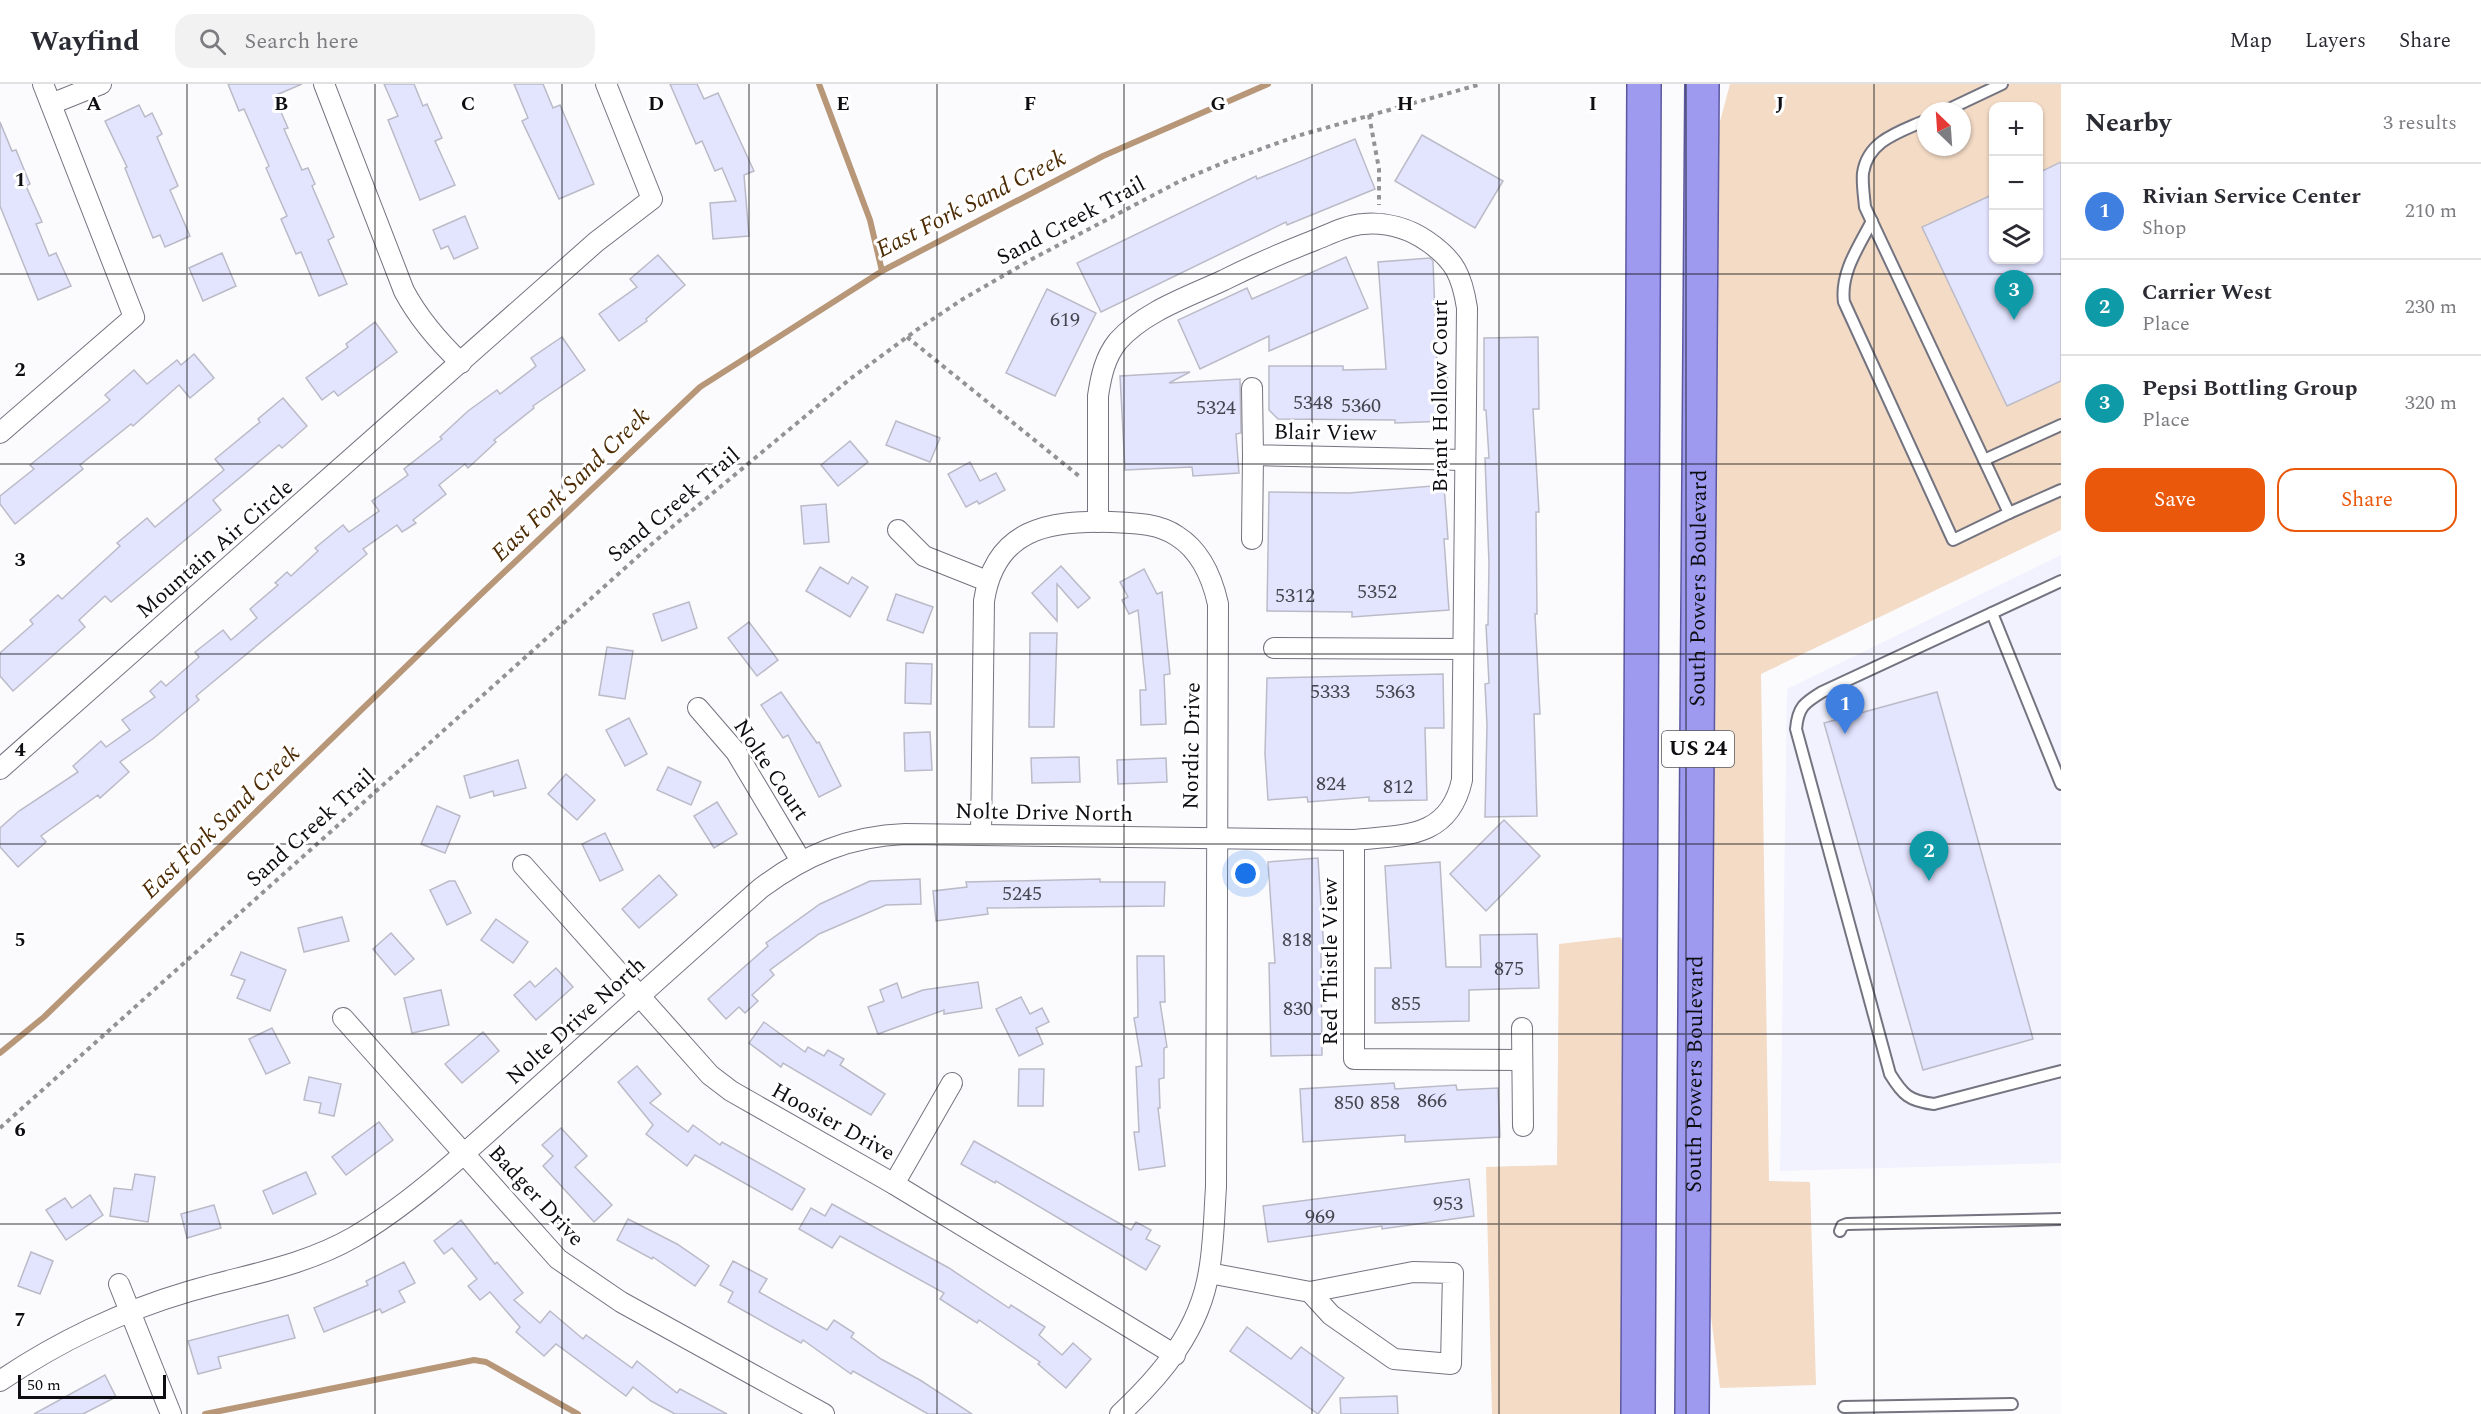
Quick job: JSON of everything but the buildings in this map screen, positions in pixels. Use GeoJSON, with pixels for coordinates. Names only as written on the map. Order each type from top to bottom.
{"type":"FeatureCollection","features":[{"type":"Feature","properties":{"kind":"highway","name":"US 24"},"geometry":{"type":"LineString","coordinates":[[1638,1414],[1644,84]]}},
{"type":"Feature","properties":{"kind":"highway","name":"South Powers Boulevard"},"geometry":{"type":"LineString","coordinates":[[1692,1414],[1702,84]]}},
{"type":"Feature","properties":{"kind":"street"},"geometry":{"type":"LineString","coordinates":[[0,433],[134,317],[43,84]]}},
{"type":"Feature","properties":{"kind":"street"},"geometry":{"type":"LineString","coordinates":[[51,104],[100,84]]}},
{"type":"Feature","properties":{"kind":"street"},"geometry":{"type":"LineString","coordinates":[[324,84],[404,291],[427,327],[460,363]]}},
{"type":"Feature","properties":{"kind":"street","name":"Mountain Air Circle"},"geometry":{"type":"LineString","coordinates":[[0,769],[597,242],[652,199],[606,84]]}},
{"type":"Feature","properties":{"kind":"street","name":"Brant Hollow Court"},"geometry":{"type":"LineString","coordinates":[[1098,522],[1098,396],[1101,377],[1106,359],[1117,342],[1131,328],[1153,314],[1265,259],[1360,224],[1399,227],[1422,237],[1440,250],[1454,266],[1463,283],[1467,308],[1462,780],[1458,798],[1446,814],[1432,826],[1415,834],[1354,840],[1215,839]]}},
{"type":"Feature","properties":{"kind":"street","name":"Blair View"},"geometry":{"type":"LineString","coordinates":[[1252,388],[1253,455],[1464,460]]}},
{"type":"Feature","properties":{"kind":"street"},"geometry":{"type":"LineString","coordinates":[[1252,539],[1253,455]]}},
{"type":"Feature","properties":{"kind":"street","name":"Nordic Drive"},"geometry":{"type":"LineString","coordinates":[[981,836],[984,601],[987,581],[996,563],[1008,548],[1022,537],[1056,523],[1136,523],[1157,527],[1177,535],[1193,549],[1213,581],[1218,604],[1215,839],[1216,1187],[1209,1273],[1197,1312],[1175,1355],[1154,1382],[1120,1414]]}},
{"type":"Feature","properties":{"kind":"street"},"geometry":{"type":"LineString","coordinates":[[898,531],[924,556],[987,581]]}},
{"type":"Feature","properties":{"kind":"street"},"geometry":{"type":"LineString","coordinates":[[1274,648],[1463,649]]}},
{"type":"Feature","properties":{"kind":"street","name":"Nolte Court"},"geometry":{"type":"LineString","coordinates":[[698,708],[736,752],[801,861]]}},
{"type":"Feature","properties":{"kind":"street","name":"Nolte Drive North"},"geometry":{"type":"LineString","coordinates":[[0,1381],[48,1352],[130,1313],[185,1292],[280,1268],[329,1249],[380,1220],[464,1154],[761,888],[801,861],[829,848],[880,835],[1215,839]]}},
{"type":"Feature","properties":{"kind":"street","name":"Red Thistle View"},"geometry":{"type":"LineString","coordinates":[[1354,840],[1354,1059],[1522,1060]]}},
{"type":"Feature","properties":{"kind":"street","name":"Hoosier Drive"},"geometry":{"type":"LineString","coordinates":[[523,865],[710,1075],[730,1091],[894,1184],[1175,1355]]}},
{"type":"Feature","properties":{"kind":"street","name":"Badger Drive"},"geometry":{"type":"LineString","coordinates":[[343,1018],[542,1243],[574,1272],[621,1302],[824,1414]]}},
{"type":"Feature","properties":{"kind":"street"},"geometry":{"type":"LineString","coordinates":[[1522,1028],[1523,1126]]}},
{"type":"Feature","properties":{"kind":"street"},"geometry":{"type":"LineString","coordinates":[[894,1184],[952,1083]]}},
{"type":"Feature","properties":{"kind":"street"},"geometry":{"type":"LineString","coordinates":[[1209,1273],[1310,1292],[1413,1272],[1453,1273],[1451,1364],[1394,1359],[1331,1315],[1310,1292]]}},
{"type":"Feature","properties":{"kind":"street"},"geometry":{"type":"LineString","coordinates":[[119,1284],[171,1414]]}},
{"type":"Feature","properties":{"kind":"lane"},"geometry":{"type":"LineString","coordinates":[[1964,102],[2002,84]]}},
{"type":"Feature","properties":{"kind":"lane"},"geometry":{"type":"LineString","coordinates":[[1917,124],[1885,139],[1871,150],[1863,173],[1865,207],[2009,513]]}},
{"type":"Feature","properties":{"kind":"lane"},"geometry":{"type":"LineString","coordinates":[[1872,221],[1847,270],[1842,289],[1844,302],[1953,540],[2061,490]]}},
{"type":"Feature","properties":{"kind":"lane"},"geometry":{"type":"LineString","coordinates":[[1984,460],[2061,425]]}},
{"type":"Feature","properties":{"kind":"lane"},"geometry":{"type":"LineString","coordinates":[[2061,581],[1822,692],[1807,701],[1797,713],[1796,729],[1890,1074],[1900,1090],[1915,1102],[1934,1104],[2061,1071]]}},
{"type":"Feature","properties":{"kind":"lane"},"geometry":{"type":"LineString","coordinates":[[1992,613],[2061,784]]}},
{"type":"Feature","properties":{"kind":"lane"},"geometry":{"type":"LineString","coordinates":[[1840,1231],[1842,1226],[1847,1224],[2061,1219]]}},
{"type":"Feature","properties":{"kind":"lane"},"geometry":{"type":"LineString","coordinates":[[1844,1407],[2012,1404]]}},
{"type":"Feature","properties":{"kind":"path","name":"Sand Creek Trail"},"geometry":{"type":"LineString","coordinates":[[0,1128],[654,542],[850,379],[908,337],[963,299],[1034,258],[1180,181],[1297,136],[1481,84]]}},
{"type":"Feature","properties":{"kind":"path"},"geometry":{"type":"LineString","coordinates":[[1369,115],[1379,169],[1378,224]]}},
{"type":"Feature","properties":{"kind":"path"},"geometry":{"type":"LineString","coordinates":[[908,337],[1098,491]]}},
{"type":"Feature","properties":{"kind":"shaded area"},"geometry":{"type":"Polygon","coordinates":[[[1730,84],[2061,84],[2061,530],[1761,674],[1769,1181],[1810,1182],[1816,1385],[1720,1388],[1694,1181],[1703,185],[1730,84]]]}},
{"type":"Feature","properties":{"kind":"shaded area"},"geometry":{"type":"Polygon","coordinates":[[[2061,555],[2061,1163],[1780,1171],[1787,689],[2061,555]]]}},
{"type":"Feature","properties":{"kind":"shaded area"},"geometry":{"type":"Polygon","coordinates":[[[1620,937],[1640,965],[1640,1414],[1492,1414],[1486,1167],[1557,1165],[1559,944],[1620,937]]]}},
{"type":"Feature","properties":{"kind":"waterway"},"geometry":{"type":"LineString","coordinates":[[819,84],[870,220],[882,271]]}},
{"type":"Feature","properties":{"kind":"waterway","name":"East Fork Sand Creek"},"geometry":{"type":"LineString","coordinates":[[0,1053],[44,1017],[479,596],[700,387],[882,271],[1103,156],[1268,84]]}},
{"type":"Feature","properties":{"kind":"waterway"},"geometry":{"type":"LineString","coordinates":[[205,1414],[474,1360],[486,1362],[578,1414]]}},
{"type":"Feature","properties":{"kind":"place","name":"Pepsi Bottling Group"},"geometry":{"type":"Point","coordinates":[2014,320]}},
{"type":"Feature","properties":{"kind":"place","name":"Rivian Service Center"},"geometry":{"type":"Point","coordinates":[1845,734]}},
{"type":"Feature","properties":{"kind":"place","name":"Carrier West"},"geometry":{"type":"Point","coordinates":[1929,881]}}]}
